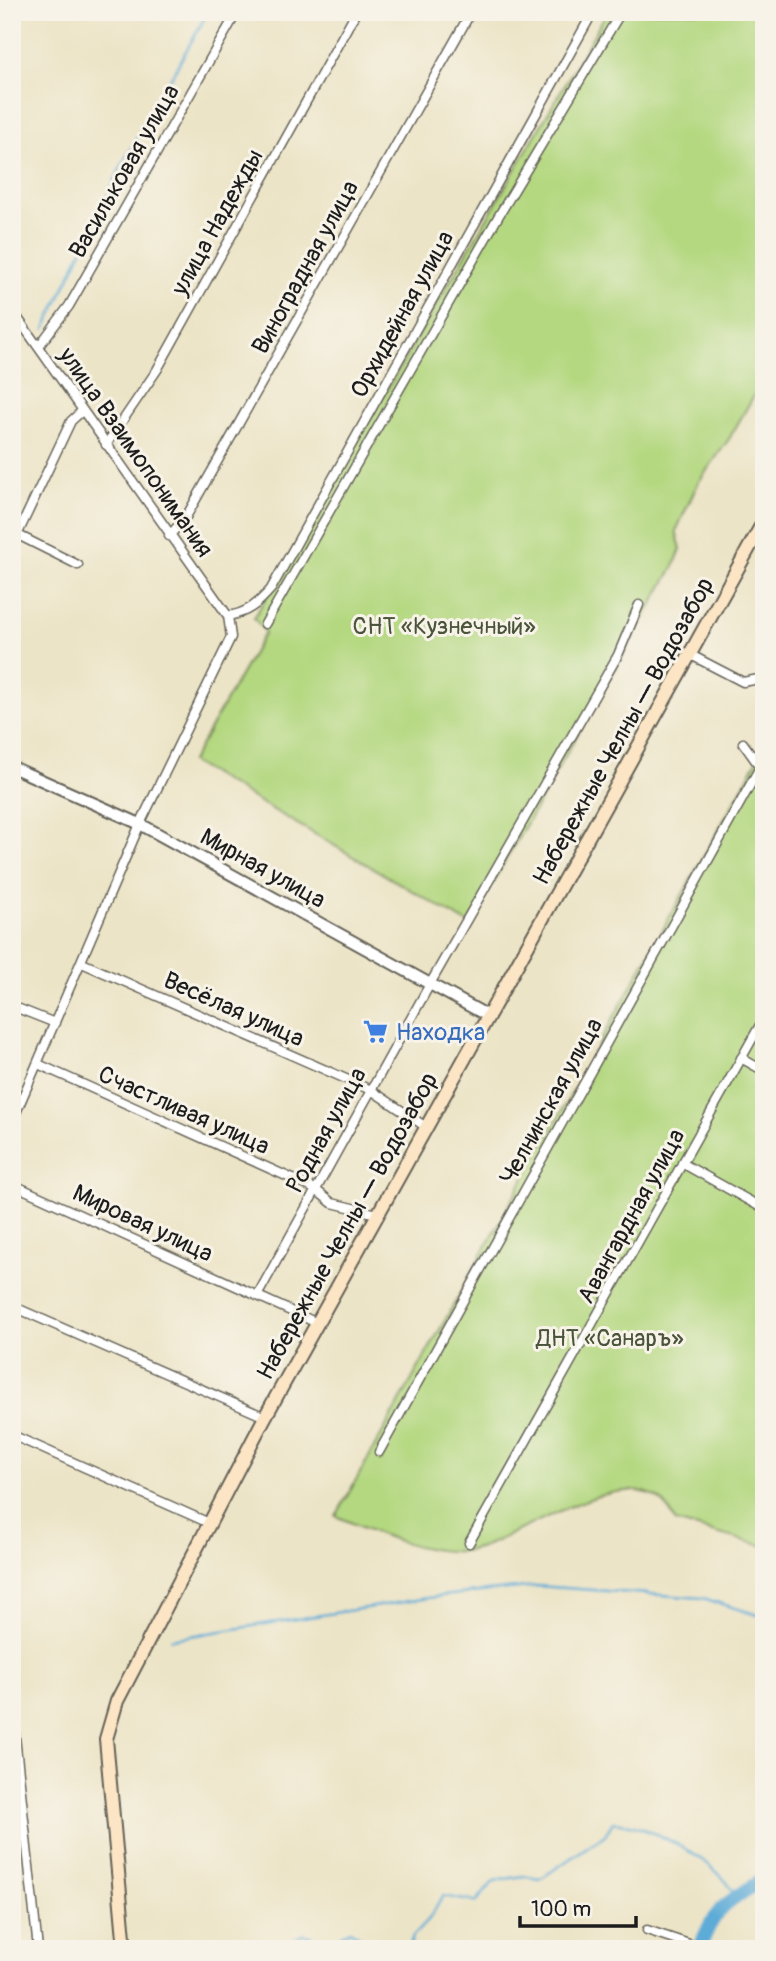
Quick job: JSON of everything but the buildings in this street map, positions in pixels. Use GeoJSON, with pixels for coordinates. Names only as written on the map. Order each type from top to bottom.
{"type":"FeatureCollection","features":[{"type":"Feature","properties":{"kind":"main road","name":"Набережные Челны — Водозабор"},"geometry":{"type":"LineString","coordinates":[[125,1949],[106,1739],[117,1701],[265,1417],[764,521]]}},
{"type":"Feature","properties":{"kind":"street","name":"Васильковая улица"},"geometry":{"type":"LineString","coordinates":[[39,346],[69,306],[237,12]]}},
{"type":"Feature","properties":{"kind":"street","name":"улица Надежды"},"geometry":{"type":"LineString","coordinates":[[106,445],[157,370],[356,12]]}},
{"type":"Feature","properties":{"kind":"street","name":"Виноградная улица"},"geometry":{"type":"LineString","coordinates":[[169,536],[186,517],[471,12]]}},
{"type":"Feature","properties":{"kind":"street","name":"Орхидейная улица"},"geometry":{"type":"LineString","coordinates":[[228,616],[243,613],[255,606],[271,589],[593,12]]}},
{"type":"Feature","properties":{"kind":"street"},"geometry":{"type":"LineString","coordinates":[[265,624],[498,217],[621,12]]}},
{"type":"Feature","properties":{"kind":"street","name":"улица Взаимопонимания"},"geometry":{"type":"LineString","coordinates":[[12,310],[228,616]]}},
{"type":"Feature","properties":{"kind":"street"},"geometry":{"type":"LineString","coordinates":[[12,545],[15,533],[71,421],[82,411]]}},
{"type":"Feature","properties":{"kind":"street"},"geometry":{"type":"LineString","coordinates":[[15,533],[78,565]]}},
{"type":"Feature","properties":{"kind":"street","name":"Родная улица"},"geometry":{"type":"LineString","coordinates":[[257,1296],[430,984],[618,655],[639,605]]}},
{"type":"Feature","properties":{"kind":"street"},"geometry":{"type":"LineString","coordinates":[[12,1122],[140,824],[231,637],[228,616]]}},
{"type":"Feature","properties":{"kind":"street"},"geometry":{"type":"LineString","coordinates":[[689,654],[743,682],[764,678]]}},
{"type":"Feature","properties":{"kind":"street"},"geometry":{"type":"LineString","coordinates":[[743,743],[762,770]]}},
{"type":"Feature","properties":{"kind":"street","name":"Мирная улица"},"geometry":{"type":"LineString","coordinates":[[12,767],[140,824],[488,1016]]}},
{"type":"Feature","properties":{"kind":"street","name":"Челнинская улица"},"geometry":{"type":"LineString","coordinates":[[379,1452],[762,770]]}},
{"type":"Feature","properties":{"kind":"street","name":"Весёлая улица"},"geometry":{"type":"LineString","coordinates":[[82,963],[371,1090],[426,1127]]}},
{"type":"Feature","properties":{"kind":"street"},"geometry":{"type":"LineString","coordinates":[[12,1006],[55,1023]]}},
{"type":"Feature","properties":{"kind":"street","name":"Авангардная улица"},"geometry":{"type":"LineString","coordinates":[[469,1543],[764,1018]]}},
{"type":"Feature","properties":{"kind":"street"},"geometry":{"type":"LineString","coordinates":[[741,1058],[764,1071]]}},
{"type":"Feature","properties":{"kind":"street","name":"Счастливая улица"},"geometry":{"type":"LineString","coordinates":[[38,1065],[315,1189],[332,1203],[377,1214]]}},
{"type":"Feature","properties":{"kind":"street"},"geometry":{"type":"LineString","coordinates":[[682,1163],[764,1209]]}},
{"type":"Feature","properties":{"kind":"street","name":"Мировая улица"},"geometry":{"type":"LineString","coordinates":[[12,1184],[317,1323]]}},
{"type":"Feature","properties":{"kind":"street"},"geometry":{"type":"LineString","coordinates":[[12,1307],[265,1417]]}},
{"type":"Feature","properties":{"kind":"street"},"geometry":{"type":"LineString","coordinates":[[12,1435],[209,1523]]}},
{"type":"Feature","properties":{"kind":"street"},"geometry":{"type":"LineString","coordinates":[[13,1718],[38,1949]]}},
{"type":"Feature","properties":{"kind":"street"},"geometry":{"type":"LineString","coordinates":[[647,1930],[704,1949]]}},
{"type":"Feature","properties":{"kind":"green space","name":"СНТ «Кузнечный»"},"geometry":{"type":"Polygon","coordinates":[[[607,12],[764,12],[764,378],[729,439],[698,483],[676,531],[681,549],[674,566],[469,924],[191,762],[265,632],[254,618],[607,12]]]}},
{"type":"Feature","properties":{"kind":"green space","name":"ДНТ «Санаръ»"},"geometry":{"type":"Polygon","coordinates":[[[764,748],[764,1546],[675,1522],[660,1500],[638,1491],[610,1493],[580,1503],[470,1550],[420,1547],[384,1536],[336,1516],[764,748]]]}},
{"type":"Feature","properties":{"kind":"waterway"},"geometry":{"type":"LineString","coordinates":[[45,329],[124,161],[208,12]]}},
{"type":"Feature","properties":{"kind":"waterway"},"geometry":{"type":"LineString","coordinates":[[171,1639],[441,1596],[537,1586],[703,1598],[764,1617]]}},
{"type":"Feature","properties":{"kind":"waterway"},"geometry":{"type":"LineString","coordinates":[[401,1949],[410,1945],[413,1936],[429,1919],[443,1896],[476,1902],[494,1881],[523,1876],[540,1879],[605,1835],[613,1822],[646,1830],[683,1848],[715,1871],[736,1897]]}},
{"type":"Feature","properties":{"kind":"waterway"},"geometry":{"type":"LineString","coordinates":[[700,1949],[709,1926],[721,1910],[757,1883],[764,1882]]}},
{"type":"Feature","properties":{"kind":"waterway"},"geometry":{"type":"LineString","coordinates":[[330,1949],[337,1938],[350,1930],[362,1938],[360,1949]]}},
{"type":"Feature","properties":{"kind":"waterway"},"geometry":{"type":"LineString","coordinates":[[281,1949],[303,1934],[314,1938],[326,1949]]}},
{"type":"Feature","properties":{"kind":"place","name":"Находка"},"geometry":{"type":"Point","coordinates":[376,1032]}}]}
